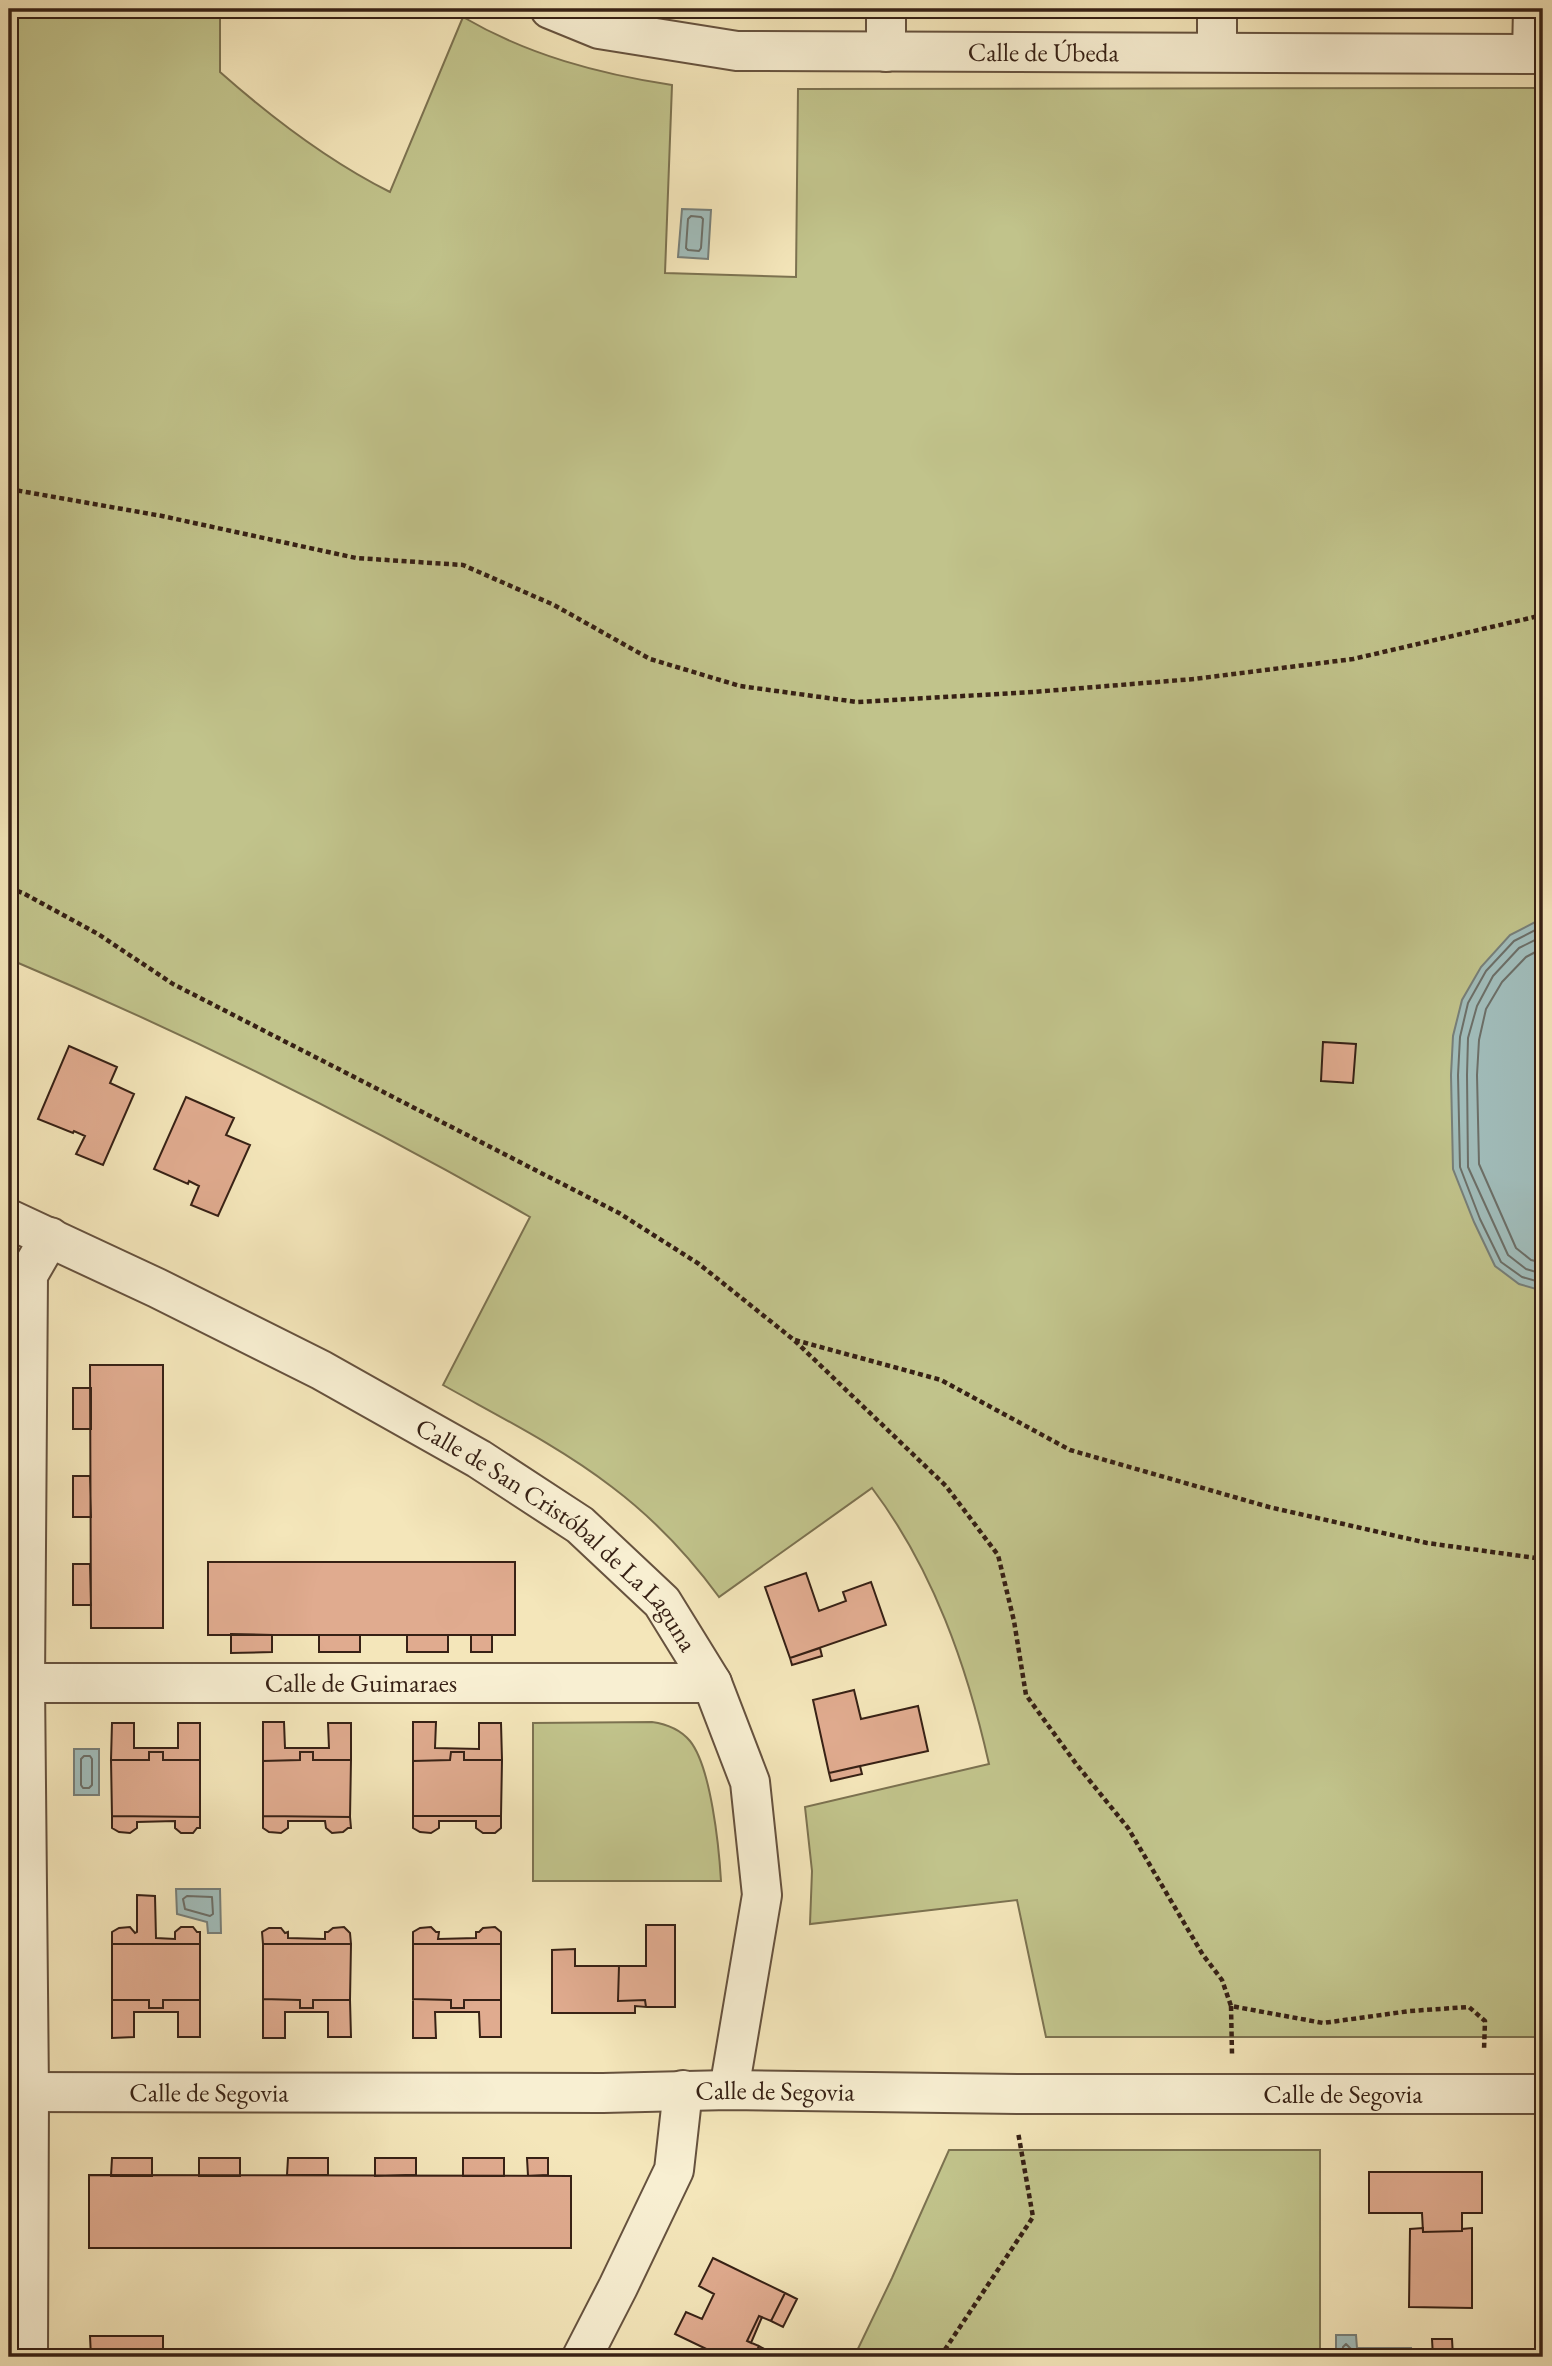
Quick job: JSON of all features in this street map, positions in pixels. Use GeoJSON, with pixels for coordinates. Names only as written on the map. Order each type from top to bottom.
{"type":"FeatureCollection","features":[{"type":"Feature","properties":{"kind":"street","name":"Calle de Úbeda"},"geometry":{"type":"LineString","coordinates":[[550,9],[598,29],[737,51],[1538,54]]}},
{"type":"Feature","properties":{"kind":"street"},"geometry":{"type":"LineString","coordinates":[[886,9],[886,52]]}},
{"type":"Feature","properties":{"kind":"street"},"geometry":{"type":"LineString","coordinates":[[1217,9],[1217,52]]}},
{"type":"Feature","properties":{"kind":"street"},"geometry":{"type":"LineString","coordinates":[[1533,9],[1538,54]]}},
{"type":"Feature","properties":{"kind":"street","name":"Calle de San Cristóbal de La Laguna"},"geometry":{"type":"LineString","coordinates":[[9,1219],[321,1370],[479,1459],[580,1525],[662,1602],[712,1683],[750,1782],[762,1895],[729,2090]]}},
{"type":"Feature","properties":{"kind":"street"},"geometry":{"type":"LineString","coordinates":[[29,2357],[19,2092],[17,1683],[28,1275],[50,1237]]}},
{"type":"Feature","properties":{"kind":"street","name":"Calle de Guimaraes"},"geometry":{"type":"LineString","coordinates":[[17,1683],[712,1683]]}},
{"type":"Feature","properties":{"kind":"street","name":"Calle de Segovia"},"geometry":{"type":"LineString","coordinates":[[19,2092],[603,2093],[729,2090],[1017,2094],[1543,2094]]}},
{"type":"Feature","properties":{"kind":"street"},"geometry":{"type":"LineString","coordinates":[[582,2357],[674,2170],[683,2091]]}},
{"type":"Feature","properties":{"kind":"path"},"geometry":{"type":"LineString","coordinates":[[9,489],[162,516],[356,558],[463,565],[554,605],[650,659],[740,686],[857,702],[1194,679],[1353,659],[1543,615]]}},
{"type":"Feature","properties":{"kind":"path"},"geometry":{"type":"LineString","coordinates":[[9,888],[98,934],[173,984],[619,1213],[699,1264],[794,1339],[946,1486],[998,1555],[1014,1620],[1026,1695],[1077,1765],[1128,1828],[1203,1955],[1222,1980],[1231,2006],[1323,2023],[1410,2011],[1469,2007],[1485,2021],[1484,2050]]}},
{"type":"Feature","properties":{"kind":"path"},"geometry":{"type":"LineString","coordinates":[[794,1339],[941,1380],[1070,1450],[1269,1507],[1427,1543],[1543,1559]]}},
{"type":"Feature","properties":{"kind":"path"},"geometry":{"type":"LineString","coordinates":[[940,2357],[1033,2217],[1018,2139],[1017,2094]]}},
{"type":"Feature","properties":{"kind":"green space"},"geometry":{"type":"Polygon","coordinates":[[[9,9],[220,9],[220,72],[301,138],[390,192],[463,17],[513,42],[564,61],[672,85],[665,273],[796,277],[798,89],[1543,88],[1543,2037],[1046,2037],[1017,1900],[810,1924],[812,1871],[805,1807],[989,1764],[970,1691],[945,1620],[913,1552],[872,1488],[719,1597],[670,1538],[612,1487],[551,1446],[443,1385],[530,1217],[467,1181],[273,1080],[142,1017],[9,959],[9,9]]]}},
{"type":"Feature","properties":{"kind":"green space"},"geometry":{"type":"Polygon","coordinates":[[[652,1722],[682,1733],[697,1753],[713,1808],[721,1881],[533,1881],[533,1723],[652,1722]]]}},
{"type":"Feature","properties":{"kind":"green space"},"geometry":{"type":"Polygon","coordinates":[[[949,2150],[1320,2150],[1320,2357],[854,2357],[949,2150]]]}},
{"type":"Feature","properties":{"kind":"water"},"geometry":{"type":"Polygon","coordinates":[[[682,209],[711,210],[708,259],[678,257],[682,209]]]}},
{"type":"Feature","properties":{"kind":"water"},"geometry":{"type":"Polygon","coordinates":[[[1543,918],[1543,1291],[1519,1284],[1495,1266],[1474,1222],[1453,1169],[1451,1075],[1453,1036],[1462,1000],[1481,967],[1510,935],[1543,918]]]}},
{"type":"Feature","properties":{"kind":"water"},"geometry":{"type":"Polygon","coordinates":[[[74,1749],[99,1749],[99,1795],[74,1795],[74,1749]]]}},
{"type":"Feature","properties":{"kind":"water"},"geometry":{"type":"Polygon","coordinates":[[[176,1889],[220,1889],[221,1933],[208,1933],[207,1922],[177,1914],[176,1889]]]}},
{"type":"Feature","properties":{"kind":"water"},"geometry":{"type":"Polygon","coordinates":[[[1336,2335],[1356,2335],[1357,2348],[1411,2348],[1411,2357],[1336,2357],[1336,2335]]]}},
{"type":"Feature","properties":{"kind":"building"},"geometry":{"type":"Polygon","coordinates":[[[1323,1042],[1356,1044],[1353,1083],[1321,1081],[1323,1042]]]}},
{"type":"Feature","properties":{"kind":"building"},"geometry":{"type":"Polygon","coordinates":[[[69,1046],[117,1067],[110,1083],[134,1094],[103,1165],[76,1154],[85,1136],[38,1119],[69,1046]]]}},
{"type":"Feature","properties":{"kind":"building"},"geometry":{"type":"Polygon","coordinates":[[[186,1097],[234,1118],[226,1135],[250,1145],[218,1216],[191,1205],[199,1186],[154,1169],[186,1097]]]}},
{"type":"Feature","properties":{"kind":"building"},"geometry":{"type":"Polygon","coordinates":[[[90,1365],[163,1365],[163,1628],[91,1628],[90,1365]]]}},
{"type":"Feature","properties":{"kind":"building"},"geometry":{"type":"Polygon","coordinates":[[[73,1388],[91,1388],[91,1429],[73,1429],[73,1388]]]}},
{"type":"Feature","properties":{"kind":"building"},"geometry":{"type":"Polygon","coordinates":[[[73,1476],[90,1476],[91,1517],[73,1517],[73,1476]]]}},
{"type":"Feature","properties":{"kind":"building"},"geometry":{"type":"Polygon","coordinates":[[[208,1562],[515,1562],[515,1635],[208,1635],[208,1562]]]}},
{"type":"Feature","properties":{"kind":"building"},"geometry":{"type":"Polygon","coordinates":[[[73,1564],[90,1564],[91,1605],[73,1605],[73,1564]]]}},
{"type":"Feature","properties":{"kind":"building"},"geometry":{"type":"Polygon","coordinates":[[[806,1573],[819,1611],[846,1601],[843,1592],[871,1582],[886,1625],[790,1658],[765,1587],[806,1573]]]}},
{"type":"Feature","properties":{"kind":"building"},"geometry":{"type":"Polygon","coordinates":[[[231,1634],[272,1635],[272,1652],[231,1653],[231,1634]]]}},
{"type":"Feature","properties":{"kind":"building"},"geometry":{"type":"Polygon","coordinates":[[[319,1635],[360,1635],[360,1652],[319,1652],[319,1635]]]}},
{"type":"Feature","properties":{"kind":"building"},"geometry":{"type":"Polygon","coordinates":[[[407,1635],[448,1635],[448,1652],[407,1652],[407,1635]]]}},
{"type":"Feature","properties":{"kind":"building"},"geometry":{"type":"Polygon","coordinates":[[[471,1635],[492,1635],[492,1652],[471,1652],[471,1635]]]}},
{"type":"Feature","properties":{"kind":"building"},"geometry":{"type":"Polygon","coordinates":[[[820,1648],[822,1656],[792,1665],[790,1658],[820,1648]]]}},
{"type":"Feature","properties":{"kind":"building"},"geometry":{"type":"Polygon","coordinates":[[[854,1690],[861,1719],[918,1706],[928,1751],[829,1773],[813,1700],[854,1690]]]}},
{"type":"Feature","properties":{"kind":"building"},"geometry":{"type":"Polygon","coordinates":[[[263,1722],[284,1722],[285,1748],[329,1748],[328,1723],[351,1723],[351,1760],[313,1760],[313,1752],[300,1752],[300,1760],[263,1761],[263,1722]]]}},
{"type":"Feature","properties":{"kind":"building"},"geometry":{"type":"Polygon","coordinates":[[[413,1722],[436,1722],[435,1748],[479,1749],[479,1723],[501,1723],[502,1760],[464,1760],[464,1752],[451,1752],[450,1760],[413,1761],[413,1722]]]}},
{"type":"Feature","properties":{"kind":"building"},"geometry":{"type":"Polygon","coordinates":[[[112,1723],[134,1723],[134,1748],[178,1748],[178,1723],[200,1723],[200,1760],[163,1760],[163,1752],[149,1752],[149,1760],[111,1760],[112,1723]]]}},
{"type":"Feature","properties":{"kind":"building"},"geometry":{"type":"Polygon","coordinates":[[[149,1752],[163,1752],[163,1760],[200,1760],[200,1817],[112,1816],[111,1760],[149,1760],[149,1752]]]}},
{"type":"Feature","properties":{"kind":"building"},"geometry":{"type":"Polygon","coordinates":[[[300,1752],[313,1752],[313,1760],[351,1760],[350,1817],[263,1816],[263,1761],[300,1760],[300,1752]]]}},
{"type":"Feature","properties":{"kind":"building"},"geometry":{"type":"Polygon","coordinates":[[[451,1752],[464,1752],[464,1760],[502,1760],[501,1816],[413,1816],[413,1761],[450,1760],[451,1752]]]}},
{"type":"Feature","properties":{"kind":"building"},"geometry":{"type":"Polygon","coordinates":[[[860,1766],[862,1774],[831,1781],[829,1773],[860,1766]]]}},
{"type":"Feature","properties":{"kind":"building"},"geometry":{"type":"Polygon","coordinates":[[[112,1816],[200,1817],[200,1828],[193,1833],[181,1833],[175,1828],[175,1821],[137,1822],[137,1828],[130,1833],[119,1832],[112,1828],[112,1816]]]}},
{"type":"Feature","properties":{"kind":"building"},"geometry":{"type":"Polygon","coordinates":[[[263,1816],[350,1817],[351,1828],[332,1833],[326,1828],[325,1821],[288,1821],[288,1828],[281,1833],[269,1832],[263,1828],[263,1816]]]}},
{"type":"Feature","properties":{"kind":"building"},"geometry":{"type":"Polygon","coordinates":[[[413,1816],[501,1816],[501,1828],[495,1833],[483,1833],[476,1828],[476,1821],[439,1821],[439,1828],[431,1833],[420,1832],[413,1828],[413,1816]]]}},
{"type":"Feature","properties":{"kind":"building"},"geometry":{"type":"Polygon","coordinates":[[[137,1895],[155,1896],[156,1938],[175,1939],[175,1932],[181,1927],[193,1927],[200,1932],[200,1944],[112,1944],[112,1932],[119,1928],[130,1927],[137,1932],[137,1895]]]}},
{"type":"Feature","properties":{"kind":"building"},"geometry":{"type":"Polygon","coordinates":[[[646,1925],[675,1925],[675,2007],[646,2007],[645,2000],[618,2001],[619,1966],[646,1966],[646,1925]]]}},
{"type":"Feature","properties":{"kind":"building"},"geometry":{"type":"Polygon","coordinates":[[[344,1927],[350,1933],[351,1944],[263,1944],[262,1932],[269,1928],[281,1928],[285,1933],[288,1932],[288,1938],[325,1939],[325,1932],[344,1927]]]}},
{"type":"Feature","properties":{"kind":"building"},"geometry":{"type":"Polygon","coordinates":[[[431,1927],[439,1932],[438,1939],[476,1938],[476,1932],[495,1927],[501,1932],[501,1944],[413,1944],[413,1932],[431,1927]]]}},
{"type":"Feature","properties":{"kind":"building"},"geometry":{"type":"Polygon","coordinates":[[[112,1944],[200,1944],[200,2000],[163,2000],[163,2008],[149,2008],[149,2000],[112,2000],[112,1944]]]}},
{"type":"Feature","properties":{"kind":"building"},"geometry":{"type":"Polygon","coordinates":[[[263,1944],[351,1944],[350,2000],[313,2000],[313,2008],[300,2008],[300,2000],[263,1999],[263,1944]]]}},
{"type":"Feature","properties":{"kind":"building"},"geometry":{"type":"Polygon","coordinates":[[[413,1944],[501,1944],[501,2000],[464,2000],[464,2008],[451,2008],[451,2000],[413,1999],[413,1944]]]}},
{"type":"Feature","properties":{"kind":"building"},"geometry":{"type":"Polygon","coordinates":[[[575,1949],[575,1966],[619,1966],[618,2001],[645,2000],[646,2007],[635,2006],[635,2013],[552,2013],[552,1950],[575,1949]]]}},
{"type":"Feature","properties":{"kind":"building"},"geometry":{"type":"Polygon","coordinates":[[[263,1999],[300,2000],[300,2008],[313,2008],[313,2000],[350,2000],[351,2037],[328,2037],[328,2012],[285,2012],[285,2038],[263,2038],[263,1999]]]}},
{"type":"Feature","properties":{"kind":"building"},"geometry":{"type":"Polygon","coordinates":[[[413,1999],[451,2000],[451,2008],[464,2008],[464,2000],[501,2000],[501,2037],[480,2037],[479,2012],[435,2012],[436,2038],[413,2038],[413,1999]]]}},
{"type":"Feature","properties":{"kind":"building"},"geometry":{"type":"Polygon","coordinates":[[[112,2000],[149,2000],[149,2008],[163,2008],[163,2000],[200,2000],[200,2037],[178,2037],[178,2012],[134,2012],[134,2037],[112,2038],[112,2000]]]}},
{"type":"Feature","properties":{"kind":"building"},"geometry":{"type":"Polygon","coordinates":[[[112,2158],[152,2158],[152,2176],[111,2176],[112,2158]]]}},
{"type":"Feature","properties":{"kind":"building"},"geometry":{"type":"Polygon","coordinates":[[[199,2158],[240,2158],[240,2176],[199,2176],[199,2158]]]}},
{"type":"Feature","properties":{"kind":"building"},"geometry":{"type":"Polygon","coordinates":[[[288,2158],[328,2158],[328,2175],[287,2175],[288,2158]]]}},
{"type":"Feature","properties":{"kind":"building"},"geometry":{"type":"Polygon","coordinates":[[[375,2158],[416,2158],[416,2175],[375,2176],[375,2158]]]}},
{"type":"Feature","properties":{"kind":"building"},"geometry":{"type":"Polygon","coordinates":[[[463,2158],[504,2158],[504,2176],[463,2176],[463,2158]]]}},
{"type":"Feature","properties":{"kind":"building"},"geometry":{"type":"Polygon","coordinates":[[[527,2158],[548,2158],[548,2175],[528,2176],[527,2158]]]}},
{"type":"Feature","properties":{"kind":"building"},"geometry":{"type":"Polygon","coordinates":[[[1369,2172],[1482,2172],[1482,2213],[1462,2213],[1462,2231],[1423,2232],[1422,2213],[1369,2213],[1369,2172]]]}},
{"type":"Feature","properties":{"kind":"building"},"geometry":{"type":"Polygon","coordinates":[[[89,2175],[571,2176],[571,2248],[89,2248],[89,2175]]]}},
{"type":"Feature","properties":{"kind":"building"},"geometry":{"type":"Polygon","coordinates":[[[1423,2228],[1423,2232],[1462,2231],[1472,2228],[1472,2308],[1409,2307],[1410,2229],[1423,2228]]]}},
{"type":"Feature","properties":{"kind":"building"},"geometry":{"type":"Polygon","coordinates":[[[713,2258],[785,2293],[771,2321],[759,2316],[747,2341],[759,2346],[754,2357],[723,2357],[675,2334],[686,2312],[702,2319],[714,2294],[699,2286],[713,2258]]]}},
{"type":"Feature","properties":{"kind":"building"},"geometry":{"type":"Polygon","coordinates":[[[785,2293],[797,2299],[783,2327],[771,2321],[785,2293]]]}},
{"type":"Feature","properties":{"kind":"building"},"geometry":{"type":"Polygon","coordinates":[[[759,2316],[762,2317],[751,2343],[747,2341],[759,2316]]]}},
{"type":"Feature","properties":{"kind":"building"},"geometry":{"type":"Polygon","coordinates":[[[90,2336],[163,2336],[163,2357],[91,2357],[90,2336]]]}},
{"type":"Feature","properties":{"kind":"building"},"geometry":{"type":"Polygon","coordinates":[[[1432,2339],[1452,2339],[1453,2357],[1433,2357],[1432,2339]]]}},
{"type":"Feature","properties":{"kind":"building"},"geometry":{"type":"Polygon","coordinates":[[[759,2346],[771,2353],[769,2357],[754,2357],[759,2346]]]}}]}
